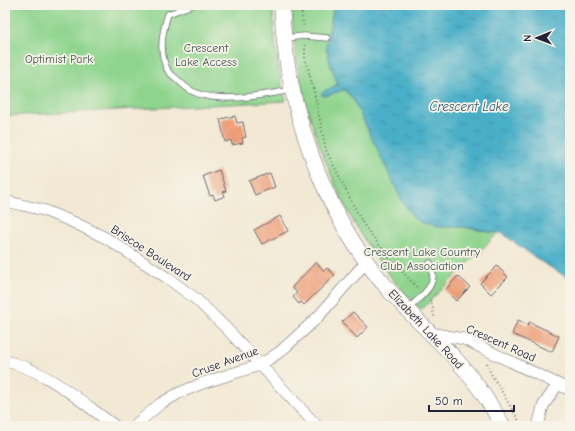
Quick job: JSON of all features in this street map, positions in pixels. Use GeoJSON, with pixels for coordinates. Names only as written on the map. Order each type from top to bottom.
{"type":"FeatureCollection","features":[{"type":"Feature","properties":{"kind":"street","name":"Elizabeth Lake Road"},"geometry":{"type":"LineString","coordinates":[[282,5],[284,38],[293,90],[306,136],[324,185],[351,238],[366,262],[388,289],[408,310],[434,327],[455,358],[477,386],[502,426]]}},
{"type":"Feature","properties":{"kind":"street","name":"Briscoe Boulevard"},"geometry":{"type":"LineString","coordinates":[[5,201],[43,210],[73,222],[106,238],[142,260],[196,299],[227,329],[317,426]]}},
{"type":"Feature","properties":{"kind":"street","name":"Cruse Avenue"},"geometry":{"type":"LineString","coordinates":[[134,426],[160,404],[179,393],[203,383],[260,365],[282,351],[317,318],[366,262]]}},
{"type":"Feature","properties":{"kind":"street","name":"Crescent Road"},"geometry":{"type":"LineString","coordinates":[[434,327],[464,339],[570,390]]}},
{"type":"Feature","properties":{"kind":"street"},"geometry":{"type":"LineString","coordinates":[[5,361],[18,364],[51,380],[115,426]]}},
{"type":"Feature","properties":{"kind":"street"},"geometry":{"type":"LineString","coordinates":[[538,426],[543,406],[558,384]]}},
{"type":"Feature","properties":{"kind":"lane"},"geometry":{"type":"LineString","coordinates":[[192,5],[168,14],[163,30],[162,52],[169,71],[187,88],[203,95],[233,98],[293,90]]}},
{"type":"Feature","properties":{"kind":"lane"},"geometry":{"type":"LineString","coordinates":[[284,38],[304,36],[327,38]]}},
{"type":"Feature","properties":{"kind":"lane"},"geometry":{"type":"LineString","coordinates":[[408,310],[432,285],[434,273],[430,263]]}},
{"type":"Feature","properties":{"kind":"path"},"geometry":{"type":"LineString","coordinates":[[300,5],[305,58],[316,97],[326,150],[363,224],[389,258],[433,304],[434,327]]}},
{"type":"Feature","properties":{"kind":"path"},"geometry":{"type":"LineString","coordinates":[[485,349],[488,368],[522,426]]}},
{"type":"Feature","properties":{"kind":"green space"},"geometry":{"type":"Polygon","coordinates":[[[5,5],[273,5],[276,54],[286,101],[5,116],[5,5]]]}},
{"type":"Feature","properties":{"kind":"green space","name":"Crescent Lake Country Club Association"},"geometry":{"type":"Polygon","coordinates":[[[292,5],[334,5],[327,38],[330,63],[337,85],[326,90],[326,96],[345,90],[353,99],[394,182],[444,227],[464,227],[498,233],[421,310],[394,281],[376,258],[353,222],[334,182],[314,131],[298,70],[292,5]]]}},
{"type":"Feature","properties":{"kind":"water","name":"Crescent Lake"},"geometry":{"type":"Polygon","coordinates":[[[334,5],[570,5],[570,279],[540,261],[502,233],[464,227],[437,227],[422,223],[414,218],[402,201],[353,99],[345,90],[326,96],[321,94],[337,85],[326,47],[334,5]]]}},
{"type":"Feature","properties":{"kind":"building"},"geometry":{"type":"Polygon","coordinates":[[[235,116],[237,123],[243,122],[246,137],[242,138],[243,143],[232,145],[231,140],[225,142],[220,119],[235,116]]]}},
{"type":"Feature","properties":{"kind":"building"},"geometry":{"type":"Polygon","coordinates":[[[219,170],[226,191],[223,192],[225,196],[215,200],[213,195],[210,196],[203,176],[219,170]]]}},
{"type":"Feature","properties":{"kind":"building"},"geometry":{"type":"Polygon","coordinates":[[[270,173],[275,187],[255,195],[249,181],[270,173]]]}},
{"type":"Feature","properties":{"kind":"building"},"geometry":{"type":"Polygon","coordinates":[[[280,216],[288,231],[262,244],[254,230],[280,216]]]}},
{"type":"Feature","properties":{"kind":"building"},"geometry":{"type":"Polygon","coordinates":[[[316,262],[324,271],[327,268],[335,275],[304,305],[301,302],[299,304],[293,297],[297,293],[292,287],[316,262]]]}},
{"type":"Feature","properties":{"kind":"building"},"geometry":{"type":"Polygon","coordinates":[[[497,266],[508,277],[491,294],[480,283],[497,266]]]}},
{"type":"Feature","properties":{"kind":"building"},"geometry":{"type":"Polygon","coordinates":[[[458,276],[470,287],[456,301],[445,290],[458,276]]]}},
{"type":"Feature","properties":{"kind":"building"},"geometry":{"type":"Polygon","coordinates":[[[353,312],[368,327],[357,338],[342,322],[353,312]]]}},
{"type":"Feature","properties":{"kind":"building"},"geometry":{"type":"Polygon","coordinates":[[[518,320],[528,325],[529,322],[559,336],[552,352],[512,334],[518,320]]]}},
{"type":"Feature","properties":{"kind":"park label","name":"Crescent Lake Access"},"geometry":{"type":"Point","coordinates":[206,55]}},
{"type":"Feature","properties":{"kind":"park label","name":"Optimist Park"},"geometry":{"type":"Point","coordinates":[59,59]}}]}
